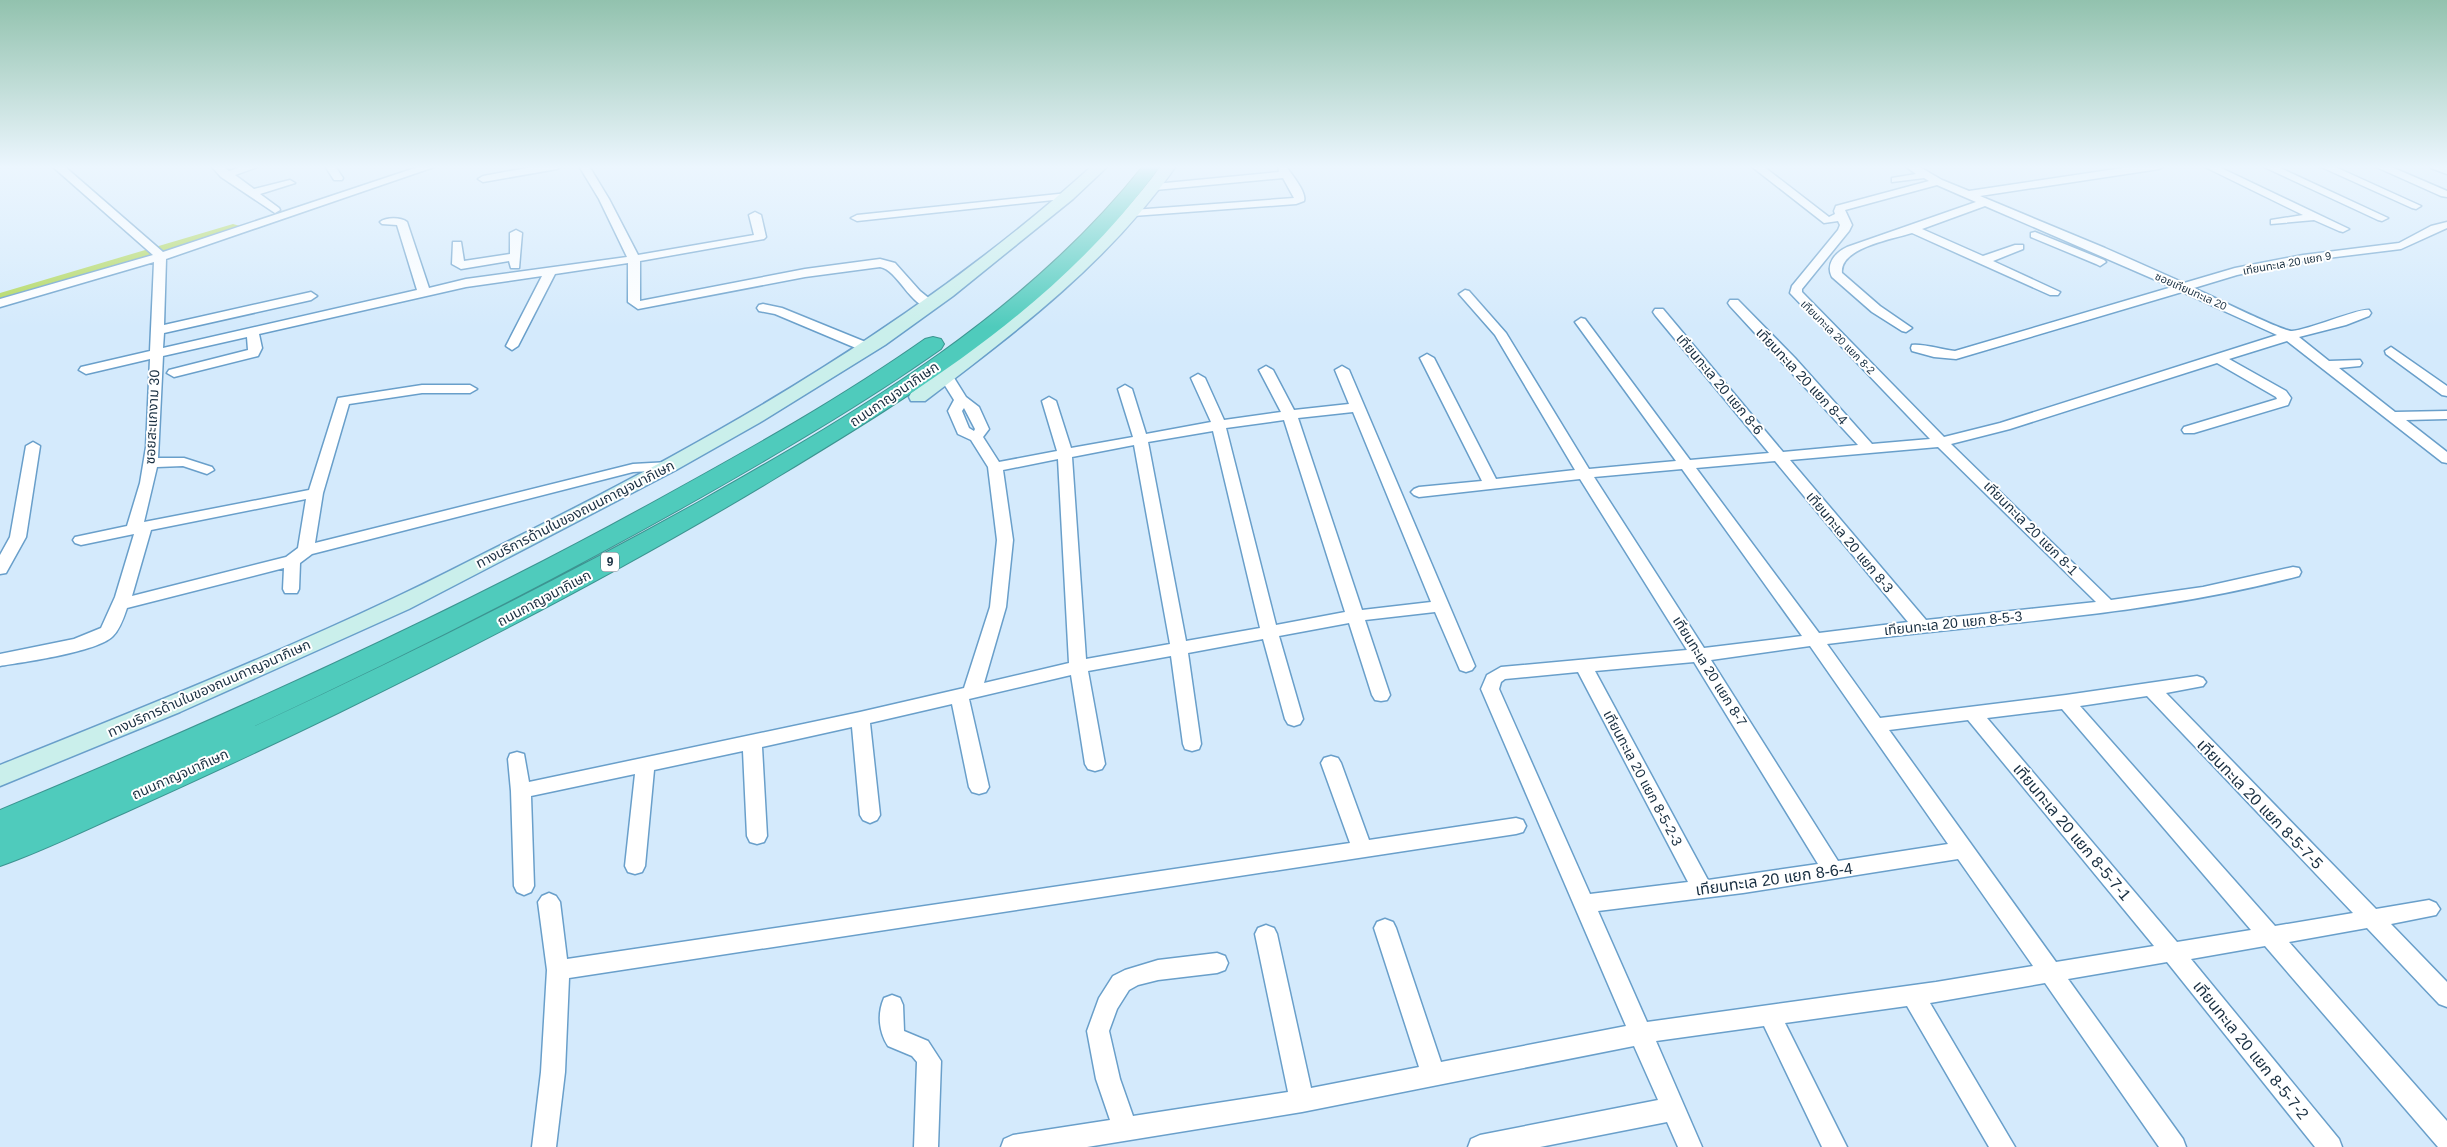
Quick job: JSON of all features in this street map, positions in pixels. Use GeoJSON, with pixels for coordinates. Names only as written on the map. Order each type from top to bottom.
{"type":"FeatureCollection","features":[{"type":"Feature","properties":{"kind":"highway","name":"ถนนกาญจนาภิเษก"},"geometry":{"type":"LineString","coordinates":[[0,824],[265,709],[425,633],[634,525],[851,400],[946,336],[1021,278],[1082,220]]}},
{"type":"Feature","properties":{"kind":"highway","name":"ถนนกาญจนาภิเษก"},"geometry":{"type":"LineString","coordinates":[[0,852],[175,776],[394,674],[582,578],[876,408],[971,340],[1042,283],[1109,220]]}},
{"type":"Feature","properties":{"kind":"highway"},"geometry":{"type":"LineString","coordinates":[[0,811],[265,709]]}},
{"type":"Feature","properties":{"kind":"highway"},"geometry":{"type":"LineString","coordinates":[[0,862],[175,776]]}},
{"type":"Feature","properties":{"kind":"main road","name":"ทางบริการด้านในของถนนกาญจนาภิเษก"},"geometry":{"type":"LineString","coordinates":[[0,776],[171,706],[401,604],[587,511],[752,419],[868,348],[930,304],[1038,220]]}},
{"type":"Feature","properties":{"kind":"main road"},"geometry":{"type":"LineString","coordinates":[[918,397],[1072,275],[1127,220]]}},
{"type":"Feature","properties":{"kind":"street"},"geometry":{"type":"LineString","coordinates":[[118,220],[157,253]]}},
{"type":"Feature","properties":{"kind":"street"},"geometry":{"type":"LineString","coordinates":[[0,303],[263,220]]}},
{"type":"Feature","properties":{"kind":"street"},"geometry":{"type":"LineString","coordinates":[[614,220],[634,260],[634,302],[638,304],[805,273],[880,263],[891,265],[916,294],[930,304]]}},
{"type":"Feature","properties":{"kind":"street"},"geometry":{"type":"LineString","coordinates":[[86,370],[424,292],[514,276],[762,240],[756,220]]}},
{"type":"Feature","properties":{"kind":"street","name":"เทียนทะเล 20 แยก 8-2"},"geometry":{"type":"LineString","coordinates":[[1843,220],[1846,225],[1843,232],[1796,289],[1796,293],[1941,442]]}},
{"type":"Feature","properties":{"kind":"street"},"geometry":{"type":"LineString","coordinates":[[1906,328],[1876,309],[1836,274],[1835,268],[1839,258],[1846,251],[1940,220]]}},
{"type":"Feature","properties":{"kind":"street"},"geometry":{"type":"LineString","coordinates":[[1999,220],[2118,270]]}},
{"type":"Feature","properties":{"kind":"street","name":"ซอยเทียนทะเล 20"},"geometry":{"type":"LineString","coordinates":[[2026,220],[2183,287],[2289,336],[2447,458]]}},
{"type":"Feature","properties":{"kind":"street"},"geometry":{"type":"LineString","coordinates":[[2275,222],[2292,220]]}},
{"type":"Feature","properties":{"kind":"street"},"geometry":{"type":"LineString","coordinates":[[2323,220],[2343,229]]}},
{"type":"Feature","properties":{"kind":"street"},"geometry":{"type":"LineString","coordinates":[[386,222],[401,222],[424,292]]}},
{"type":"Feature","properties":{"kind":"street","name":"เทียนทะเล 20 แยก 9"},"geometry":{"type":"LineString","coordinates":[[1917,348],[1934,353],[1956,355],[2053,328],[2183,287],[2274,263],[2407,244],[2436,226],[2447,225]]}},
{"type":"Feature","properties":{"kind":"street"},"geometry":{"type":"LineString","coordinates":[[1913,229],[2054,292]]}},
{"type":"Feature","properties":{"kind":"street"},"geometry":{"type":"LineString","coordinates":[[514,276],[516,233]]}},
{"type":"Feature","properties":{"kind":"street"},"geometry":{"type":"LineString","coordinates":[[457,244],[458,264],[461,265],[515,257]]}},
{"type":"Feature","properties":{"kind":"street"},"geometry":{"type":"LineString","coordinates":[[1984,260],[2019,247]]}},
{"type":"Feature","properties":{"kind":"street","name":"ซอยสะแกงาม 30"},"geometry":{"type":"LineString","coordinates":[[0,660],[98,638],[107,632],[119,606],[139,528],[153,447],[157,253]]}},
{"type":"Feature","properties":{"kind":"street"},"geometry":{"type":"LineString","coordinates":[[512,346],[550,272]]}},
{"type":"Feature","properties":{"kind":"street","name":"เทียนทะเล 20 แยก 8-7"},"geometry":{"type":"LineString","coordinates":[[1465,294],[1500,333],[1584,473],[1626,535],[1833,871]]}},
{"type":"Feature","properties":{"kind":"street"},"geometry":{"type":"LineString","coordinates":[[156,331],[311,296]]}},
{"type":"Feature","properties":{"kind":"street","name":"เทียนทะเล 20 แยก 8-4"},"geometry":{"type":"LineString","coordinates":[[1734,303],[1790,361],[1869,449]]}},
{"type":"Feature","properties":{"kind":"street"},"geometry":{"type":"LineString","coordinates":[[763,308],[778,311],[868,348]]}},
{"type":"Feature","properties":{"kind":"street","name":"เทียนทะเล 20 แยก 8-6"},"geometry":{"type":"LineString","coordinates":[[1659,312],[1780,456]]}},
{"type":"Feature","properties":{"kind":"street"},"geometry":{"type":"LineString","coordinates":[[1419,492],[1584,473],[1941,442],[2005,426],[2219,360],[2289,336],[2342,322],[2364,313]]}},
{"type":"Feature","properties":{"kind":"street"},"geometry":{"type":"LineString","coordinates":[[1581,322],[1814,639],[2174,1147]]}},
{"type":"Feature","properties":{"kind":"street"},"geometry":{"type":"LineString","coordinates":[[174,373],[247,356],[256,348],[252,332]]}},
{"type":"Feature","properties":{"kind":"street"},"geometry":{"type":"LineString","coordinates":[[2391,351],[2447,392]]}},
{"type":"Feature","properties":{"kind":"street"},"geometry":{"type":"LineString","coordinates":[[1427,358],[1491,483]]}},
{"type":"Feature","properties":{"kind":"street"},"geometry":{"type":"LineString","coordinates":[[2189,430],[2213,420],[2283,402],[2284,398],[2281,394],[2219,360]]}},
{"type":"Feature","properties":{"kind":"street"},"geometry":{"type":"LineString","coordinates":[[2328,366],[2356,363]]}},
{"type":"Feature","properties":{"kind":"street"},"geometry":{"type":"LineString","coordinates":[[1266,370],[1288,413],[1381,695]]}},
{"type":"Feature","properties":{"kind":"street"},"geometry":{"type":"LineString","coordinates":[[1342,370],[1466,666]]}},
{"type":"Feature","properties":{"kind":"street"},"geometry":{"type":"LineString","coordinates":[[946,376],[961,400],[956,411],[963,431],[976,437],[994,467],[1005,540],[998,607],[966,694],[979,787]]}},
{"type":"Feature","properties":{"kind":"street"},"geometry":{"type":"LineString","coordinates":[[1198,378],[1218,424],[1269,631],[1294,719]]}},
{"type":"Feature","properties":{"kind":"street"},"geometry":{"type":"LineString","coordinates":[[306,550],[315,493],[333,440],[343,401],[422,389],[470,389]]}},
{"type":"Feature","properties":{"kind":"street"},"geometry":{"type":"LineString","coordinates":[[1125,389],[1140,437],[1179,648],[1192,744]]}},
{"type":"Feature","properties":{"kind":"street"},"geometry":{"type":"LineString","coordinates":[[1049,401],[1065,454],[1078,667],[1095,764]]}},
{"type":"Feature","properties":{"kind":"street"},"geometry":{"type":"LineString","coordinates":[[994,467],[1065,454],[1140,437],[1218,424],[1288,413],[1357,407]]}},
{"type":"Feature","properties":{"kind":"street"},"geometry":{"type":"LineString","coordinates":[[2392,416],[2447,415]]}},
{"type":"Feature","properties":{"kind":"street","name":"เทียนทะเล 20 แยก 8-1"},"geometry":{"type":"LineString","coordinates":[[1941,442],[2028,523],[2101,597],[2099,608]]}},
{"type":"Feature","properties":{"kind":"street"},"geometry":{"type":"LineString","coordinates":[[0,569],[18,538],[33,446]]}},
{"type":"Feature","properties":{"kind":"street","name":"เทียนทะเล 20 แยก 8-3"},"geometry":{"type":"LineString","coordinates":[[1780,456],[1821,508],[1921,626]]}},
{"type":"Feature","properties":{"kind":"street"},"geometry":{"type":"LineString","coordinates":[[150,463],[184,462],[207,470]]}},
{"type":"Feature","properties":{"kind":"street"},"geometry":{"type":"LineString","coordinates":[[119,606],[292,562],[306,550],[632,468],[669,466]]}},
{"type":"Feature","properties":{"kind":"street"},"geometry":{"type":"LineString","coordinates":[[81,540],[315,493]]}},
{"type":"Feature","properties":{"kind":"street"},"geometry":{"type":"LineString","coordinates":[[291,589],[292,562]]}},
{"type":"Feature","properties":{"kind":"street","name":"เทียนทะเล 20 แยก 8-5-3"},"geometry":{"type":"LineString","coordinates":[[1584,904],[1490,689],[1493,679],[1501,673],[1700,655],[1921,626],[2099,608],[2203,592],[2293,572]]}},
{"type":"Feature","properties":{"kind":"street"},"geometry":{"type":"LineString","coordinates":[[521,791],[860,719],[1078,667],[1354,616],[1441,606]]}},
{"type":"Feature","properties":{"kind":"street","name":"เทียนทะเล 20 แยก 8-5-2-3"},"geometry":{"type":"LineString","coordinates":[[1584,666],[1702,889]]}},
{"type":"Feature","properties":{"kind":"street"},"geometry":{"type":"LineString","coordinates":[[1875,725],[2066,702],[2197,682]]}},
{"type":"Feature","properties":{"kind":"street","name":"เทียนทะเล 20 แยก 8-5-7-5"},"geometry":{"type":"LineString","coordinates":[[2150,688],[2371,919]]}},
{"type":"Feature","properties":{"kind":"street"},"geometry":{"type":"LineString","coordinates":[[2066,702],[2447,1139]]}},
{"type":"Feature","properties":{"kind":"street","name":"เทียนทะเล 20 แยก 8-5-7-1"},"geometry":{"type":"LineString","coordinates":[[1972,713],[2172,952]]}},
{"type":"Feature","properties":{"kind":"street"},"geometry":{"type":"LineString","coordinates":[[860,719],[870,815]]}},
{"type":"Feature","properties":{"kind":"street"},"geometry":{"type":"LineString","coordinates":[[752,742],[757,836]]}},
{"type":"Feature","properties":{"kind":"street"},"geometry":{"type":"LineString","coordinates":[[517,759],[521,791],[524,886]]}},
{"type":"Feature","properties":{"kind":"street"},"geometry":{"type":"LineString","coordinates":[[1331,763],[1362,849]]}},
{"type":"Feature","properties":{"kind":"street"},"geometry":{"type":"LineString","coordinates":[[635,866],[645,765]]}},
{"type":"Feature","properties":{"kind":"street"},"geometry":{"type":"LineString","coordinates":[[558,970],[1516,826]]}},
{"type":"Feature","properties":{"kind":"street","name":"เทียนทะเล 20 แยก 8-6-4"},"geometry":{"type":"LineString","coordinates":[[1584,904],[1833,871],[1964,850]]}},
{"type":"Feature","properties":{"kind":"street"},"geometry":{"type":"LineString","coordinates":[[544,1147],[554,1062],[558,970],[549,902]]}},
{"type":"Feature","properties":{"kind":"street"},"geometry":{"type":"LineString","coordinates":[[1584,904],[1690,1147]]}},
{"type":"Feature","properties":{"kind":"street"},"geometry":{"type":"LineString","coordinates":[[1013,1147],[1302,1101],[1670,1028],[1913,995],[2429,909]]}},
{"type":"Feature","properties":{"kind":"street"},"geometry":{"type":"LineString","coordinates":[[2371,919],[2447,997]]}},
{"type":"Feature","properties":{"kind":"street"},"geometry":{"type":"LineString","coordinates":[[1385,928],[1434,1076]]}},
{"type":"Feature","properties":{"kind":"street"},"geometry":{"type":"LineString","coordinates":[[1266,934],[1302,1101]]}},
{"type":"Feature","properties":{"kind":"street","name":"เทียนทะเล 20 แยก 8-5-7-2"},"geometry":{"type":"LineString","coordinates":[[2172,952],[2330,1147]]}},
{"type":"Feature","properties":{"kind":"street"},"geometry":{"type":"LineString","coordinates":[[1125,1129],[1108,1079],[1098,1031],[1107,1005],[1122,983],[1134,977],[1158,970],[1217,963]]}},
{"type":"Feature","properties":{"kind":"street"},"geometry":{"type":"LineString","coordinates":[[1913,995],[2003,1147]]}},
{"type":"Feature","properties":{"kind":"street"},"geometry":{"type":"LineString","coordinates":[[892,1006],[892,1032],[896,1039],[900,1043],[914,1044],[925,1052],[929,1060],[926,1147]]}},
{"type":"Feature","properties":{"kind":"street"},"geometry":{"type":"LineString","coordinates":[[1770,1015],[1836,1147]]}},
{"type":"Feature","properties":{"kind":"street"},"geometry":{"type":"LineString","coordinates":[[1480,1147],[1673,1109]]}},
{"type":"Feature","properties":{"kind":"waterway"},"geometry":{"type":"LineString","coordinates":[[0,300],[233,230]]}}]}
